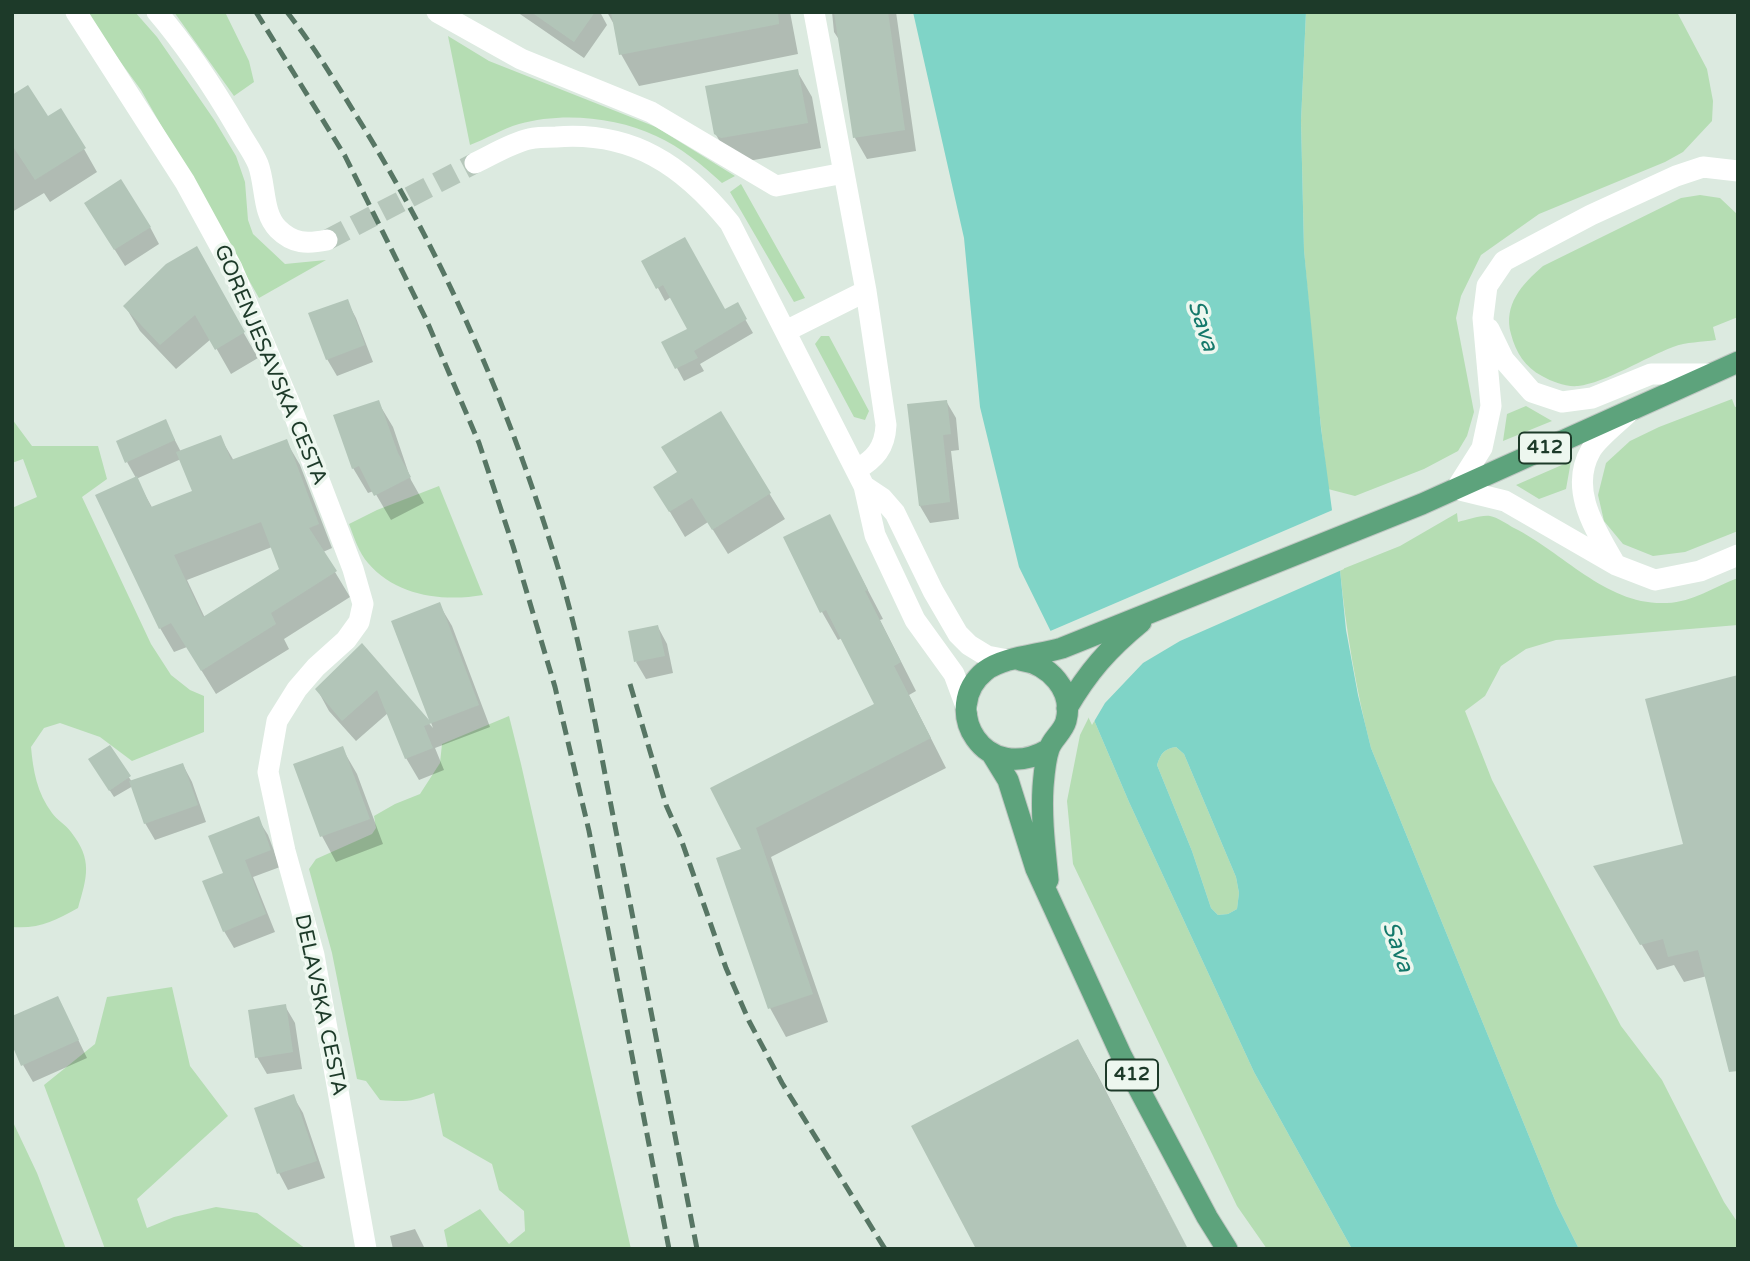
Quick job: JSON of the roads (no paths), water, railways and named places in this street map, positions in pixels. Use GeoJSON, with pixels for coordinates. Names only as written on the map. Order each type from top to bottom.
{"type":"FeatureCollection","features":[{"type":"Feature","properties":{"kind":"main road","name":"412"},"geometry":{"type":"LineString","coordinates":[[1227,1249],[1206,1217],[1122,1057],[1036,869],[1008,780],[992,754],[981,746],[973,735],[967,709],[969,695],[983,672],[1012,660],[1062,648],[1422,504],[1734,364]]}},
{"type":"Feature","properties":{"kind":"main road","name":"412"},"geometry":{"type":"LineString","coordinates":[[1050,896],[1042,811],[1049,749],[1065,723],[1067,708],[1085,678],[1108,652],[1156,610]]}},
{"type":"Feature","properties":{"kind":"main road"},"geometry":{"type":"LineString","coordinates":[[1012,660],[1031,662],[1057,679],[1067,708]]}},
{"type":"Feature","properties":{"kind":"main road"},"geometry":{"type":"LineString","coordinates":[[992,754],[1021,760],[1049,749]]}},
{"type":"Feature","properties":{"kind":"street","name":"GORENJESAVSKA CESTA"},"geometry":{"type":"LineString","coordinates":[[76,12],[185,182],[232,268],[289,404],[353,569],[363,604],[359,622],[346,640],[316,667],[277,721]]}},
{"type":"Feature","properties":{"kind":"street"},"geometry":{"type":"LineString","coordinates":[[157,12],[175,33],[228,111],[257,163],[266,194],[266,209],[277,228],[296,242],[327,240]]}},
{"type":"Feature","properties":{"kind":"street"},"geometry":{"type":"LineString","coordinates":[[437,12],[521,59],[651,112],[776,186],[844,173]]}},
{"type":"Feature","properties":{"kind":"street"},"geometry":{"type":"LineString","coordinates":[[814,12],[866,292],[886,425],[885,439],[860,478]]}},
{"type":"Feature","properties":{"kind":"street"},"geometry":{"type":"LineString","coordinates":[[475,163],[529,139],[574,135],[618,140],[671,164],[711,199],[730,223],[860,478],[875,536],[922,632],[954,674],[967,709]]}},
{"type":"Feature","properties":{"kind":"street"},"geometry":{"type":"LineString","coordinates":[[1738,171],[1703,167],[1676,176],[1532,244],[1504,261],[1487,286],[1483,318],[1491,406],[1482,447],[1457,489],[1505,501],[1616,565],[1655,580],[1700,571],[1738,555]]}},
{"type":"Feature","properties":{"kind":"street"},"geometry":{"type":"LineString","coordinates":[[786,331],[866,292]]}},
{"type":"Feature","properties":{"kind":"street"},"geometry":{"type":"LineString","coordinates":[[1483,318],[1504,360],[1532,391],[1562,402],[1592,398],[1651,374],[1709,374]]}},
{"type":"Feature","properties":{"kind":"street"},"geometry":{"type":"LineString","coordinates":[[1616,565],[1593,525],[1582,495],[1584,472],[1591,450],[1633,408]]}},
{"type":"Feature","properties":{"kind":"street"},"geometry":{"type":"LineString","coordinates":[[860,478],[895,513],[949,621],[969,645],[987,656],[1012,660]]}},
{"type":"Feature","properties":{"kind":"street","name":"DELAVSKA CESTA"},"geometry":{"type":"LineString","coordinates":[[277,721],[268,772],[285,851],[314,955],[366,1249]]}},
{"type":"Feature","properties":{"kind":"water","name":"Sava"},"geometry":{"type":"Polygon","coordinates":[[[913,12],[1306,12],[1301,121],[1304,250],[1321,428],[1346,630],[1358,695],[1371,748],[1557,1205],[1579,1249],[1352,1249],[1254,1072],[1129,802],[1091,713],[1019,567],[980,407],[964,238],[913,12]],[[1176,747],[1166,750],[1157,765],[1192,851],[1211,908],[1218,915],[1228,914],[1237,909],[1239,893],[1236,877],[1184,754],[1176,747]]]}},
{"type":"Feature","properties":{"kind":"tunnel"},"geometry":{"type":"LineString","coordinates":[[327,240],[475,163]]}},
{"type":"Feature","properties":{"kind":"railway"},"geometry":{"type":"LineString","coordinates":[[256,12],[345,156],[426,319],[479,443],[555,687],[589,831],[669,1249]]}},
{"type":"Feature","properties":{"kind":"railway"},"geometry":{"type":"LineString","coordinates":[[287,12],[318,54],[364,128],[425,236],[502,405],[544,521],[571,614],[586,680],[697,1249]]}},
{"type":"Feature","properties":{"kind":"railway"},"geometry":{"type":"LineString","coordinates":[[630,684],[666,805],[681,839],[726,968],[749,1021],[782,1083],[885,1249]]}}]}
